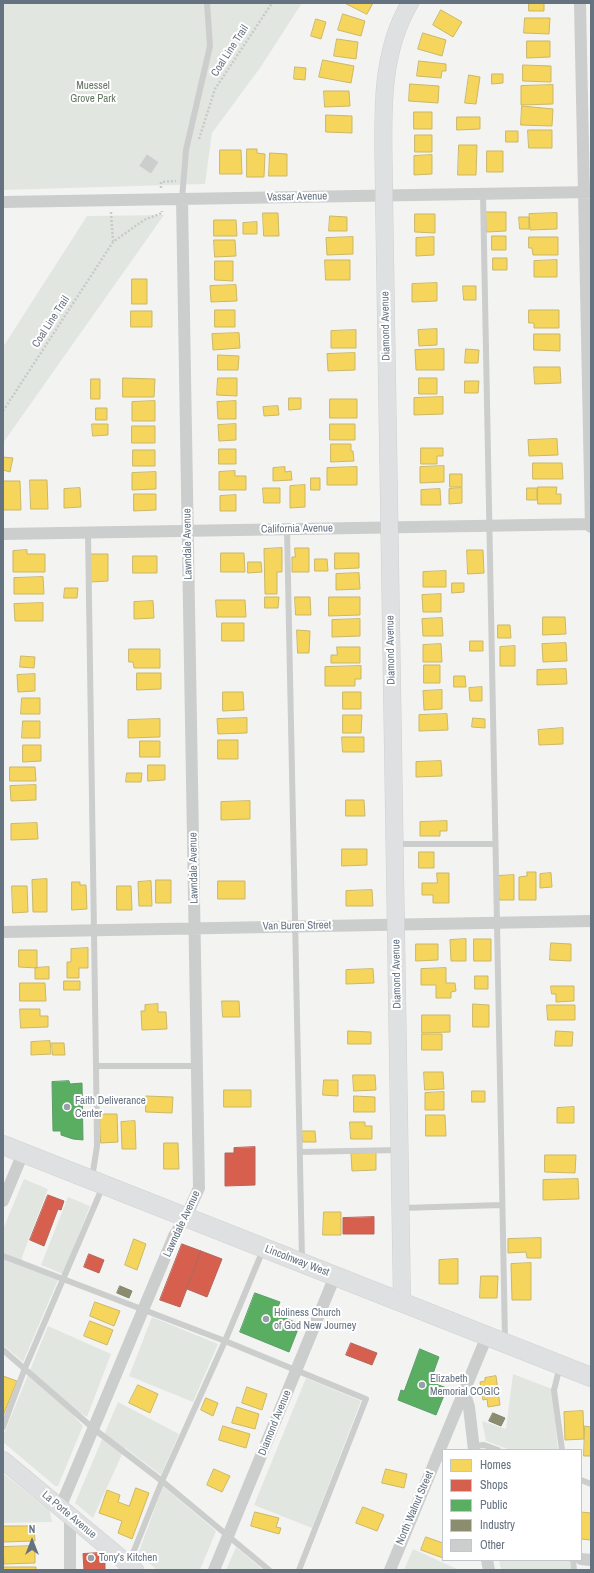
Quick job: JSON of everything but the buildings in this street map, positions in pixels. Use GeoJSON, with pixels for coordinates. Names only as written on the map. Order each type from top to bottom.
{"type":"FeatureCollection","features":[{"type":"Feature","properties":{"kind":"main road","name":"Lincolnway West"},"geometry":{"type":"LineString","coordinates":[[3,1145],[591,1377]]}},
{"type":"Feature","properties":{"kind":"street","name":"Diamond Avenue"},"geometry":{"type":"LineString","coordinates":[[402,1302],[384,195],[384,104],[386,75],[398,28],[410,3]]}},
{"type":"Feature","properties":{"kind":"street"},"geometry":{"type":"LineString","coordinates":[[580,3],[587,192],[591,526]]}},
{"type":"Feature","properties":{"kind":"street","name":"Vassar Avenue"},"geometry":{"type":"LineString","coordinates":[[3,202],[587,192]]}},
{"type":"Feature","properties":{"kind":"street","name":"Lawndale Avenue"},"geometry":{"type":"LineString","coordinates":[[65,1512],[94,1429],[174,1236],[186,1218],[199,1188],[182,199]]}},
{"type":"Feature","properties":{"kind":"street","name":"California Avenue"},"geometry":{"type":"LineString","coordinates":[[3,534],[389,527],[591,526]]}},
{"type":"Feature","properties":{"kind":"street","name":"Van Buren Street"},"geometry":{"type":"LineString","coordinates":[[3,932],[195,927],[591,921]]}},
{"type":"Feature","properties":{"kind":"street"},"geometry":{"type":"LineString","coordinates":[[3,1201],[24,1153]]}},
{"type":"Feature","properties":{"kind":"street","name":"Diamond Avenue"},"geometry":{"type":"LineString","coordinates":[[214,1570],[335,1276]]}},
{"type":"Feature","properties":{"kind":"street","name":"North Walnut Street"},"geometry":{"type":"LineString","coordinates":[[390,1570],[487,1336]]}},
{"type":"Feature","properties":{"kind":"street"},"geometry":{"type":"LineString","coordinates":[[464,1391],[469,1407],[474,1448]]}},
{"type":"Feature","properties":{"kind":"street","name":"La Porte Avenue"},"geometry":{"type":"LineString","coordinates":[[3,1460],[132,1567]]}},
{"type":"Feature","properties":{"kind":"street"},"geometry":{"type":"LineString","coordinates":[[65,1512],[70,1570]]}},
{"type":"Feature","properties":{"kind":"lane"},"geometry":{"type":"LineString","coordinates":[[182,199],[186,150],[210,46],[207,3]]}},
{"type":"Feature","properties":{"kind":"lane"},"geometry":{"type":"LineString","coordinates":[[483,194],[505,1343]]}},
{"type":"Feature","properties":{"kind":"lane"},"geometry":{"type":"LineString","coordinates":[[287,529],[302,1262]]}},
{"type":"Feature","properties":{"kind":"lane"},"geometry":{"type":"LineString","coordinates":[[3,1427],[25,1368],[64,1280],[98,1183],[88,532]]}},
{"type":"Feature","properties":{"kind":"lane"},"geometry":{"type":"LineString","coordinates":[[395,844],[495,844]]}},
{"type":"Feature","properties":{"kind":"lane"},"geometry":{"type":"LineString","coordinates":[[96,1066],[197,1066]]}},
{"type":"Feature","properties":{"kind":"lane"},"geometry":{"type":"LineString","coordinates":[[300,1152],[400,1150]]}},
{"type":"Feature","properties":{"kind":"lane"},"geometry":{"type":"LineString","coordinates":[[401,1208],[502,1205]]}},
{"type":"Feature","properties":{"kind":"lane"},"geometry":{"type":"LineString","coordinates":[[132,1567],[162,1481],[225,1341],[264,1248]]}},
{"type":"Feature","properties":{"kind":"lane"},"geometry":{"type":"LineString","coordinates":[[3,1256],[225,1341],[296,1371],[366,1398],[299,1570]]}},
{"type":"Feature","properties":{"kind":"lane"},"geometry":{"type":"LineString","coordinates":[[3,1350],[94,1429],[162,1481],[269,1570]]}},
{"type":"Feature","properties":{"kind":"lane"},"geometry":{"type":"LineString","coordinates":[[560,1365],[554,1390],[562,1449]]}},
{"type":"Feature","properties":{"kind":"lane"},"geometry":{"type":"LineString","coordinates":[[474,1448],[484,1445],[495,1449]]}},
{"type":"Feature","properties":{"kind":"path","name":"Coal Line Trail"},"geometry":{"type":"LineString","coordinates":[[197,145],[215,89],[272,3]]}},
{"type":"Feature","properties":{"kind":"path"},"geometry":{"type":"LineString","coordinates":[[161,192],[161,182],[175,181]]}},
{"type":"Feature","properties":{"kind":"path"},"geometry":{"type":"LineString","coordinates":[[111,212],[113,242]]}},
{"type":"Feature","properties":{"kind":"path","name":"Coal Line Trail"},"geometry":{"type":"LineString","coordinates":[[3,411],[113,242],[144,220],[162,213]]}},
{"type":"Feature","properties":{"kind":"green space","name":"Muessel Grove Park"},"geometry":{"type":"Polygon","coordinates":[[[3,3],[302,3],[260,68],[212,133],[205,184],[3,190],[3,3]]]}},
{"type":"Feature","properties":{"kind":"green space"},"geometry":{"type":"Polygon","coordinates":[[[164,215],[3,443],[3,347],[87,216],[164,215]]]}},
{"type":"Feature","properties":{"kind":"green space"},"geometry":{"type":"Polygon","coordinates":[[[24,1179],[48,1189],[22,1257],[24,1267],[58,1280],[23,1362],[3,1345],[3,1229],[24,1179]]]}},
{"type":"Feature","properties":{"kind":"green space"},"geometry":{"type":"Polygon","coordinates":[[[68,1197],[90,1206],[63,1274],[41,1265],[68,1197]]]}},
{"type":"Feature","properties":{"kind":"green space"},"geometry":{"type":"Polygon","coordinates":[[[152,1317],[218,1344],[193,1402],[129,1376],[152,1317]]]}},
{"type":"Feature","properties":{"kind":"green space"},"geometry":{"type":"Polygon","coordinates":[[[48,1326],[111,1354],[87,1417],[77,1411],[73,1415],[83,1426],[58,1486],[55,1486],[3,1442],[3,1436],[48,1326]]]}},
{"type":"Feature","properties":{"kind":"green space"},"geometry":{"type":"Polygon","coordinates":[[[513,1374],[552,1389],[558,1449],[507,1449],[486,1441],[482,1421],[506,1429],[513,1374]]]}},
{"type":"Feature","properties":{"kind":"green space"},"geometry":{"type":"Polygon","coordinates":[[[306,1378],[361,1401],[312,1528],[254,1505],[306,1378]]]}},
{"type":"Feature","properties":{"kind":"green space"},"geometry":{"type":"Polygon","coordinates":[[[118,1402],[179,1434],[161,1475],[125,1448],[93,1518],[75,1503],[118,1402]]]}},
{"type":"Feature","properties":{"kind":"green space"},"geometry":{"type":"Polygon","coordinates":[[[3,1473],[50,1511],[52,1522],[3,1523],[3,1473]]]}},
{"type":"Feature","properties":{"kind":"green space"},"geometry":{"type":"Polygon","coordinates":[[[163,1486],[216,1531],[200,1570],[157,1570],[138,1554],[163,1486]]]}},
{"type":"Feature","properties":{"kind":"green space"},"geometry":{"type":"Polygon","coordinates":[[[236,1547],[263,1570],[226,1570],[236,1547]]]}},
{"type":"Feature","properties":{"kind":"green space"},"geometry":{"type":"Polygon","coordinates":[[[413,1549],[459,1570],[404,1570],[413,1549]]]}},
{"type":"Feature","properties":{"kind":"green space"},"geometry":{"type":"Polygon","coordinates":[[[499,1561],[570,1561],[571,1570],[501,1570],[499,1561]]]}},
{"type":"Feature","properties":{"kind":"place","name":"Faith Deliverance Center"},"geometry":{"type":"Point","coordinates":[67,1107]}},
{"type":"Feature","properties":{"kind":"place","name":"Holiness Church of God New Journey"},"geometry":{"type":"Point","coordinates":[266,1319]}},
{"type":"Feature","properties":{"kind":"place","name":"Elizabeth Memorial COGIC"},"geometry":{"type":"Point","coordinates":[422,1385]}},
{"type":"Feature","properties":{"kind":"place","name":"Tony's Kitchen"},"geometry":{"type":"Point","coordinates":[91,1558]}}]}
